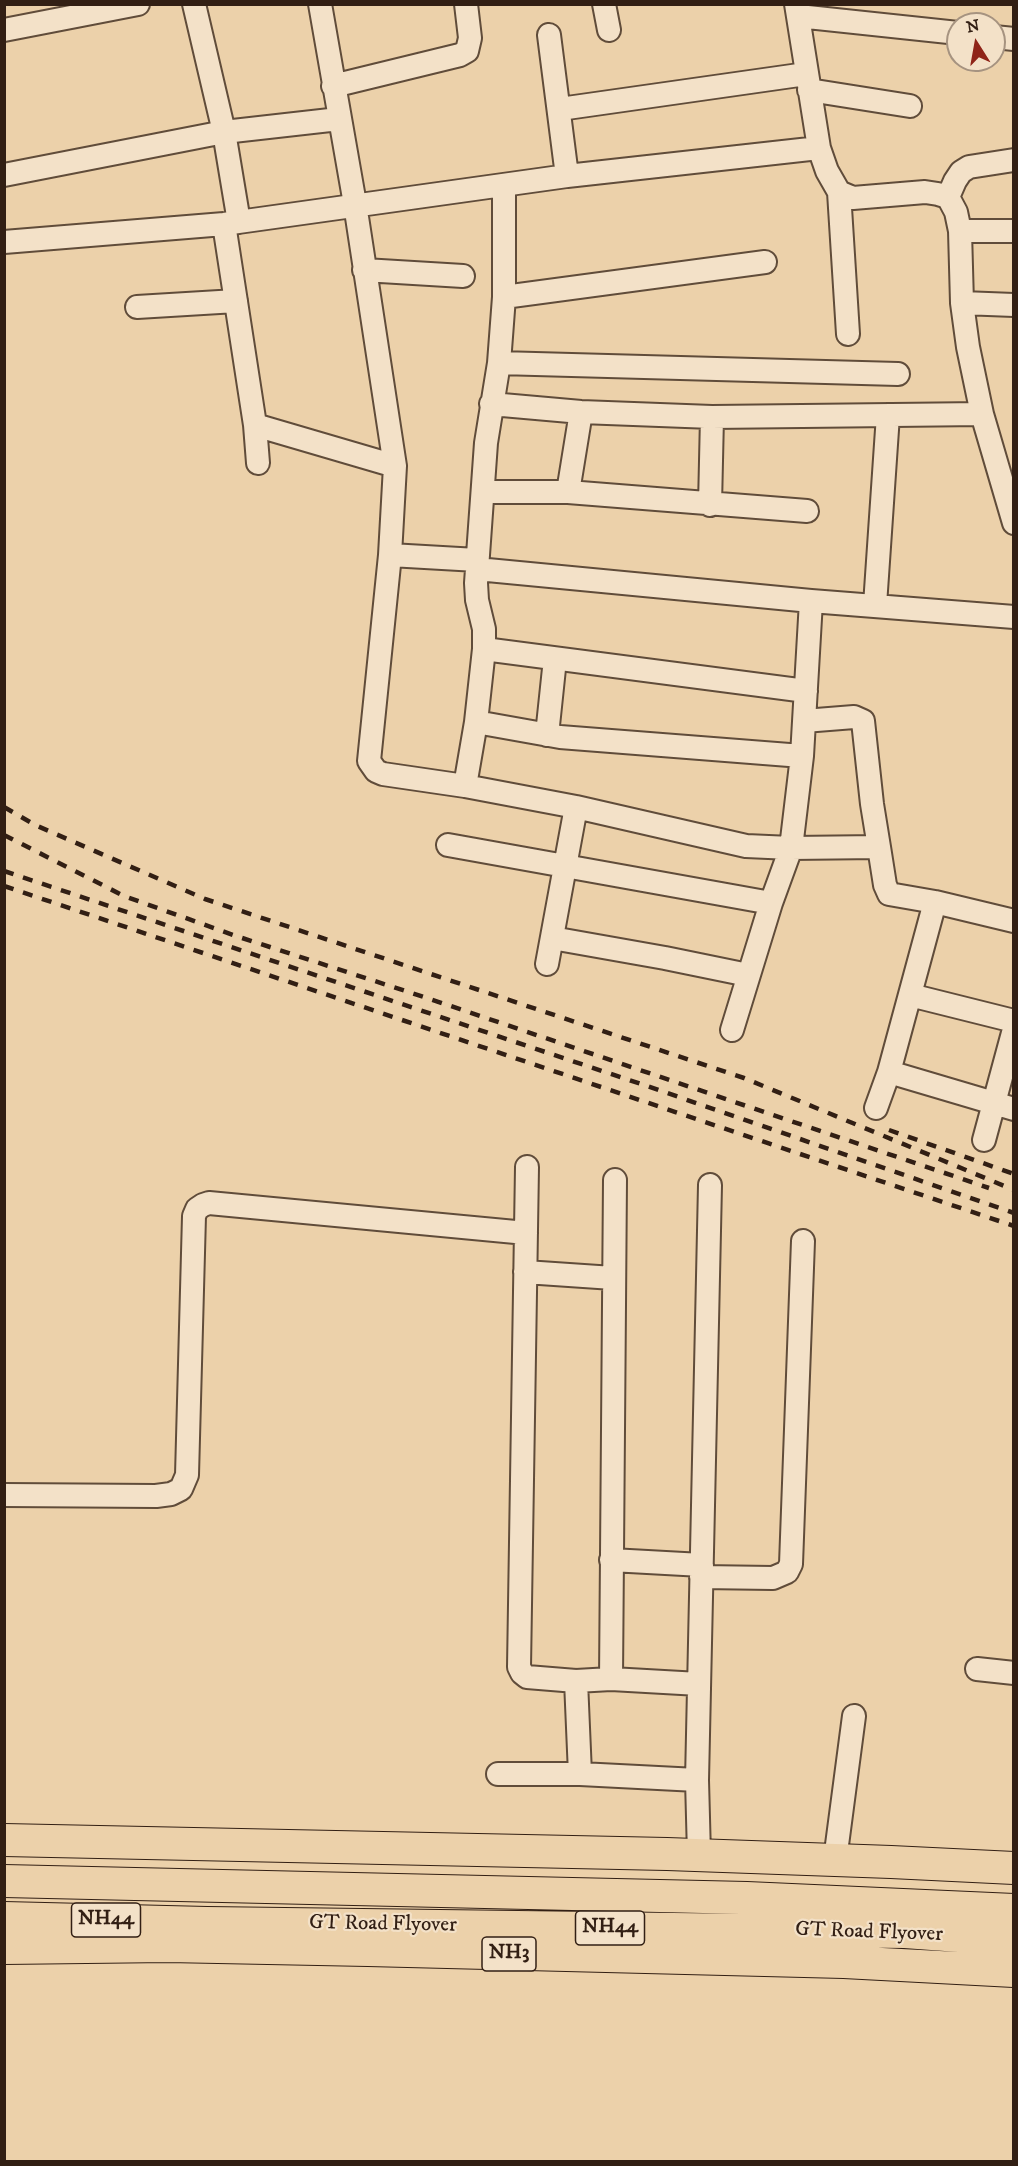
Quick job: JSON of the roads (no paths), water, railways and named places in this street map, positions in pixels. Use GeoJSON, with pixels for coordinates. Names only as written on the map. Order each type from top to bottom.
{"type":"FeatureCollection","features":[{"type":"Feature","properties":{"kind":"highway"},"geometry":{"type":"LineString","coordinates":[[4,1840],[699,1856],[1014,1868]]}},
{"type":"Feature","properties":{"kind":"highway"},"geometry":{"type":"LineString","coordinates":[[39,1881],[147,1842]]}},
{"type":"Feature","properties":{"kind":"highway","name":"NH44"},"geometry":{"type":"LineString","coordinates":[[4,1881],[39,1881]]}},
{"type":"Feature","properties":{"kind":"highway","name":"GT Road Flyover"},"geometry":{"type":"LineString","coordinates":[[39,1881],[747,1898],[1014,1910]]}},
{"type":"Feature","properties":{"kind":"highway","name":"GT Road Flyover"},"geometry":{"type":"LineString","coordinates":[[4,1918],[207,1923],[905,1932],[1014,1940]]}},
{"type":"Feature","properties":{"kind":"highway","name":"NH3"},"geometry":{"type":"LineString","coordinates":[[4,1948],[168,1946],[368,1950],[844,1962],[1014,1971]]}},
{"type":"Feature","properties":{"kind":"street"},"geometry":{"type":"LineString","coordinates":[[4,30],[138,4]]}},
{"type":"Feature","properties":{"kind":"street"},"geometry":{"type":"LineString","coordinates":[[194,4],[224,132],[236,300],[255,425],[258,463]]}},
{"type":"Feature","properties":{"kind":"street"},"geometry":{"type":"LineString","coordinates":[[320,4],[355,204],[395,466],[390,555],[369,761],[376,771],[383,774],[465,786],[576,807],[746,846],[879,847]]}},
{"type":"Feature","properties":{"kind":"street"},"geometry":{"type":"LineString","coordinates":[[333,86],[460,55],[467,51],[470,38],[466,4]]}},
{"type":"Feature","properties":{"kind":"street"},"geometry":{"type":"LineString","coordinates":[[604,4],[609,30]]}},
{"type":"Feature","properties":{"kind":"street"},"geometry":{"type":"LineString","coordinates":[[848,334],[839,192],[827,171],[819,148],[797,10],[946,31]]}},
{"type":"Feature","properties":{"kind":"street"},"geometry":{"type":"LineString","coordinates":[[549,35],[567,176]]}},
{"type":"Feature","properties":{"kind":"street"},"geometry":{"type":"LineString","coordinates":[[560,110],[807,82],[910,106]]}},
{"type":"Feature","properties":{"kind":"street"},"geometry":{"type":"LineString","coordinates":[[4,175],[224,132],[339,119]]}},
{"type":"Feature","properties":{"kind":"street"},"geometry":{"type":"LineString","coordinates":[[4,242],[231,223],[567,176],[819,148]]}},
{"type":"Feature","properties":{"kind":"street"},"geometry":{"type":"LineString","coordinates":[[948,197],[961,172],[969,167],[1014,160]]}},
{"type":"Feature","properties":{"kind":"street"},"geometry":{"type":"LineString","coordinates":[[465,786],[476,722],[484,649],[484,629],[477,600],[477,564],[486,443],[499,363],[504,297],[504,186]]}},
{"type":"Feature","properties":{"kind":"street"},"geometry":{"type":"LineString","coordinates":[[839,192],[853,198],[925,192],[948,197],[956,212],[960,231],[962,303],[982,414],[1014,523]]}},
{"type":"Feature","properties":{"kind":"street"},"geometry":{"type":"LineString","coordinates":[[960,231],[1014,231]]}},
{"type":"Feature","properties":{"kind":"street"},"geometry":{"type":"LineString","coordinates":[[504,297],[765,262]]}},
{"type":"Feature","properties":{"kind":"street"},"geometry":{"type":"LineString","coordinates":[[364,270],[463,276]]}},
{"type":"Feature","properties":{"kind":"street"},"geometry":{"type":"LineString","coordinates":[[137,308],[236,300]]}},
{"type":"Feature","properties":{"kind":"street"},"geometry":{"type":"LineString","coordinates":[[962,303],[1014,305]]}},
{"type":"Feature","properties":{"kind":"street"},"geometry":{"type":"LineString","coordinates":[[499,363],[898,374]]}},
{"type":"Feature","properties":{"kind":"street"},"geometry":{"type":"LineString","coordinates":[[491,404],[581,412],[712,417],[982,414]]}},
{"type":"Feature","properties":{"kind":"street"},"geometry":{"type":"LineString","coordinates":[[568,492],[581,412]]}},
{"type":"Feature","properties":{"kind":"street"},"geometry":{"type":"LineString","coordinates":[[874,604],[888,415]]}},
{"type":"Feature","properties":{"kind":"street"},"geometry":{"type":"LineString","coordinates":[[710,504],[712,417]]}},
{"type":"Feature","properties":{"kind":"street"},"geometry":{"type":"LineString","coordinates":[[255,425],[395,466]]}},
{"type":"Feature","properties":{"kind":"street"},"geometry":{"type":"LineString","coordinates":[[483,492],[568,492],[807,511]]}},
{"type":"Feature","properties":{"kind":"street"},"geometry":{"type":"LineString","coordinates":[[390,555],[811,601],[1014,616]]}},
{"type":"Feature","properties":{"kind":"street"},"geometry":{"type":"LineString","coordinates":[[732,1030],[771,903],[791,848],[802,756],[811,601]]}},
{"type":"Feature","properties":{"kind":"street"},"geometry":{"type":"LineString","coordinates":[[484,649],[806,691]]}},
{"type":"Feature","properties":{"kind":"street"},"geometry":{"type":"LineString","coordinates":[[547,735],[555,659]]}},
{"type":"Feature","properties":{"kind":"street"},"geometry":{"type":"LineString","coordinates":[[804,721],[854,717],[863,721],[872,804],[885,885],[889,894],[1014,921]]}},
{"type":"Feature","properties":{"kind":"street"},"geometry":{"type":"LineString","coordinates":[[476,722],[547,735],[802,756]]}},
{"type":"Feature","properties":{"kind":"street"},"geometry":{"type":"LineString","coordinates":[[547,964],[576,807]]}},
{"type":"Feature","properties":{"kind":"street"},"geometry":{"type":"LineString","coordinates":[[448,845],[771,903]]}},
{"type":"Feature","properties":{"kind":"street"},"geometry":{"type":"LineString","coordinates":[[876,1108],[910,994],[934,902]]}},
{"type":"Feature","properties":{"kind":"street"},"geometry":{"type":"LineString","coordinates":[[552,938],[748,975]]}},
{"type":"Feature","properties":{"kind":"street"},"geometry":{"type":"LineString","coordinates":[[910,994],[1014,1021]]}},
{"type":"Feature","properties":{"kind":"street"},"geometry":{"type":"LineString","coordinates":[[984,1140],[1003,1106],[1014,1029]]}},
{"type":"Feature","properties":{"kind":"street"},"geometry":{"type":"LineString","coordinates":[[888,1072],[1003,1106]]}},
{"type":"Feature","properties":{"kind":"street"},"geometry":{"type":"LineString","coordinates":[[527,1167],[519,1667],[526,1677],[576,1681],[611,1679],[699,1684]]}},
{"type":"Feature","properties":{"kind":"street"},"geometry":{"type":"LineString","coordinates":[[611,1679],[615,1180]]}},
{"type":"Feature","properties":{"kind":"street"},"geometry":{"type":"LineString","coordinates":[[699,1856],[697,1780],[710,1185]]}},
{"type":"Feature","properties":{"kind":"street"},"geometry":{"type":"LineString","coordinates":[[4,1495],[156,1496],[171,1494],[181,1489],[187,1475],[194,1216],[197,1209],[203,1205],[209,1203],[526,1233]]}},
{"type":"Feature","properties":{"kind":"street"},"geometry":{"type":"LineString","coordinates":[[612,1560],[773,1578],[787,1572],[791,1564],[803,1241]]}},
{"type":"Feature","properties":{"kind":"street"},"geometry":{"type":"LineString","coordinates":[[525,1272],[613,1278]]}},
{"type":"Feature","properties":{"kind":"street"},"geometry":{"type":"LineString","coordinates":[[976,1669],[1014,1673]]}},
{"type":"Feature","properties":{"kind":"street"},"geometry":{"type":"LineString","coordinates":[[576,1681],[580,1774]]}},
{"type":"Feature","properties":{"kind":"street"},"geometry":{"type":"LineString","coordinates":[[835,1860],[854,1716]]}},
{"type":"Feature","properties":{"kind":"street"},"geometry":{"type":"LineString","coordinates":[[498,1774],[580,1774],[697,1780]]}},
{"type":"Feature","properties":{"kind":"railway"},"geometry":{"type":"LineString","coordinates":[[4,807],[35,825],[205,899],[744,1078],[1014,1190]]}},
{"type":"Feature","properties":{"kind":"railway"},"geometry":{"type":"LineString","coordinates":[[4,835],[124,896],[236,936],[427,998],[989,1188]]}},
{"type":"Feature","properties":{"kind":"railway"},"geometry":{"type":"LineString","coordinates":[[4,871],[644,1085],[1014,1213]]}},
{"type":"Feature","properties":{"kind":"railway"},"geometry":{"type":"LineString","coordinates":[[4,886],[1014,1226]]}},
{"type":"Feature","properties":{"kind":"railway"},"geometry":{"type":"LineString","coordinates":[[889,1130],[1014,1174]]}}]}
